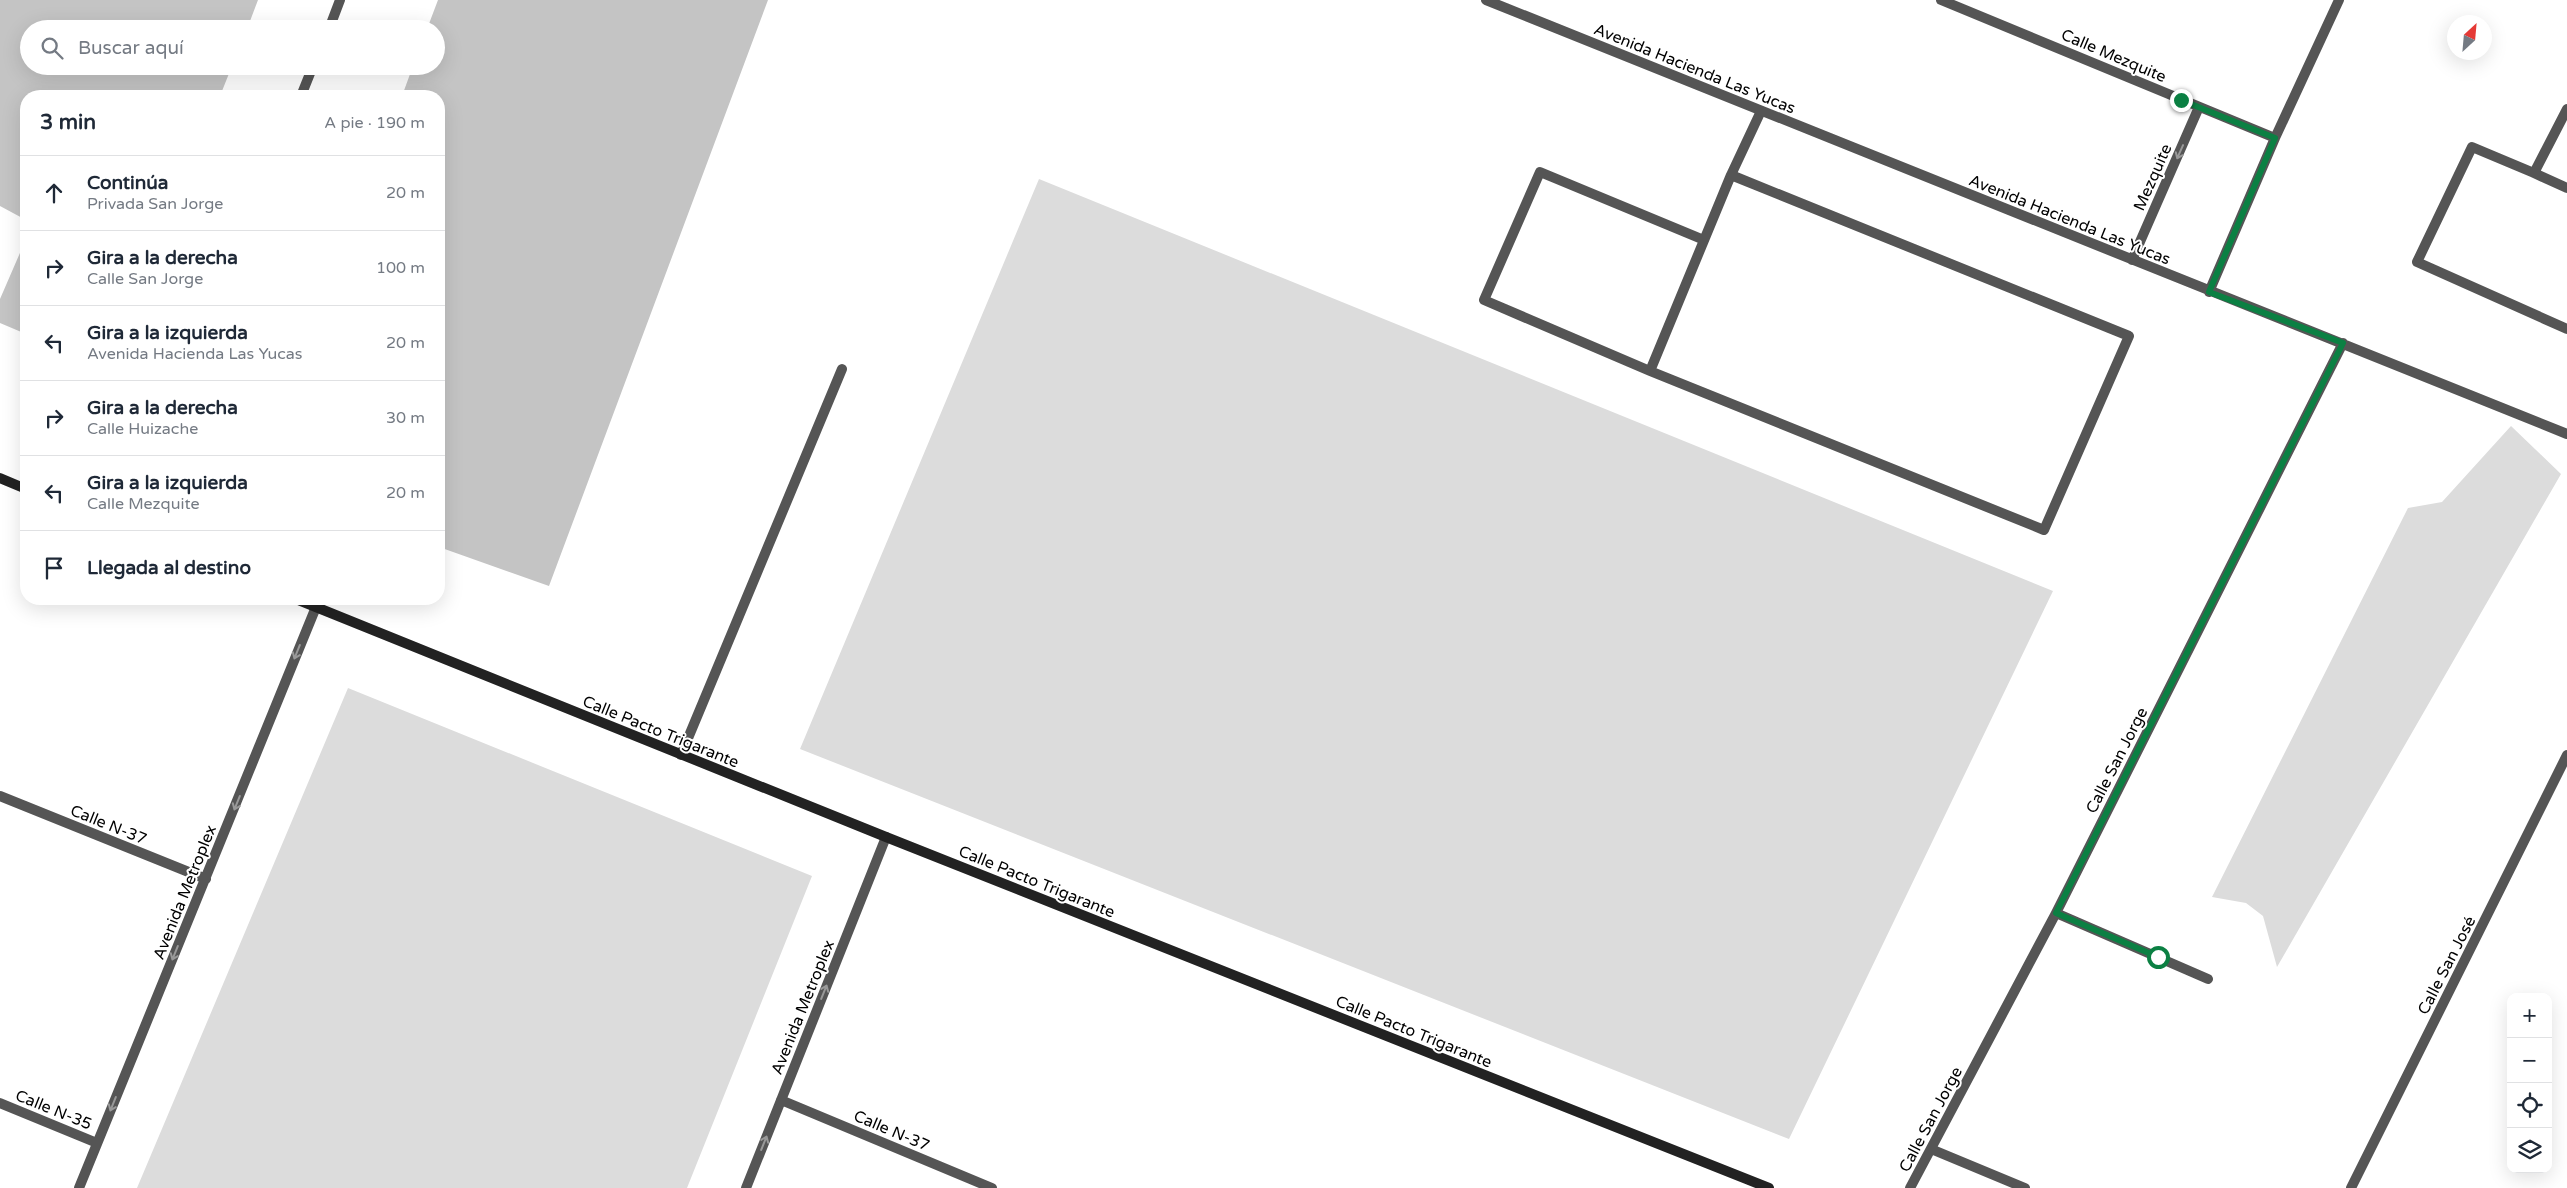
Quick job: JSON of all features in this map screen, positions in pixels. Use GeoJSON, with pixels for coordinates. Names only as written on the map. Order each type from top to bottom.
{"type":"FeatureCollection","features":[{"type":"Feature","properties":{"kind":"street"},"geometry":{"type":"LineString","coordinates":[[332,20],[340,0]]}},
{"type":"Feature","properties":{"kind":"street","name":"Avenida Hacienda Las Yucas"},"geometry":{"type":"LineString","coordinates":[[1486,0],[2209,292],[2343,343],[2567,434]]}},
{"type":"Feature","properties":{"kind":"street","name":"Calle Mezquite"},"geometry":{"type":"LineString","coordinates":[[1941,0],[2275,138]]}},
{"type":"Feature","properties":{"kind":"street"},"geometry":{"type":"LineString","coordinates":[[2209,292],[2275,138],[2339,0]]}},
{"type":"Feature","properties":{"kind":"street"},"geometry":{"type":"LineString","coordinates":[[303,90],[309,75]]}},
{"type":"Feature","properties":{"kind":"street","name":"Mezquite"},"geometry":{"type":"LineString","coordinates":[[2132,260],[2199,107]]}},
{"type":"Feature","properties":{"kind":"street"},"geometry":{"type":"LineString","coordinates":[[2534,173],[2567,110]]}},
{"type":"Feature","properties":{"kind":"street"},"geometry":{"type":"LineString","coordinates":[[1650,371],[1731,175],[1761,111]]}},
{"type":"Feature","properties":{"kind":"street"},"geometry":{"type":"LineString","coordinates":[[2567,188],[2472,147],[2417,262],[2567,329]]}},
{"type":"Feature","properties":{"kind":"street"},"geometry":{"type":"LineString","coordinates":[[1704,240],[1540,172],[1484,300],[1650,371],[2044,530],[2129,336],[1731,175]]}},
{"type":"Feature","properties":{"kind":"street","name":"Calle San Jorge"},"geometry":{"type":"LineString","coordinates":[[1910,1188],[2056,913],[2343,343]]}},
{"type":"Feature","properties":{"kind":"street"},"geometry":{"type":"LineString","coordinates":[[681,755],[842,370]]}},
{"type":"Feature","properties":{"kind":"street"},"geometry":{"type":"LineString","coordinates":[[0,478],[20,486]]}},
{"type":"Feature","properties":{"kind":"street","name":"Calle Pacto Trigarante"},"geometry":{"type":"LineString","coordinates":[[311,605],[886,837],[1769,1188]]}},
{"type":"Feature","properties":{"kind":"street","name":"Avenida Metroplex"},"geometry":{"type":"LineString","coordinates":[[79,1188],[316,607]]}},
{"type":"Feature","properties":{"kind":"street","name":"Calle San José"},"geometry":{"type":"LineString","coordinates":[[2351,1188],[2567,755]]}},
{"type":"Feature","properties":{"kind":"street","name":"Calle N-37"},"geometry":{"type":"LineString","coordinates":[[0,796],[206,879]]}},
{"type":"Feature","properties":{"kind":"street","name":"Avenida Metroplex"},"geometry":{"type":"LineString","coordinates":[[746,1188],[886,837]]}},
{"type":"Feature","properties":{"kind":"street"},"geometry":{"type":"LineString","coordinates":[[2056,913],[2208,979]]}},
{"type":"Feature","properties":{"kind":"street","name":"Calle N-37"},"geometry":{"type":"LineString","coordinates":[[781,1100],[992,1188]]}},
{"type":"Feature","properties":{"kind":"street","name":"Calle N-35"},"geometry":{"type":"LineString","coordinates":[[0,1103],[97,1143]]}},
{"type":"Feature","properties":{"kind":"street"},"geometry":{"type":"LineString","coordinates":[[1931,1150],[2025,1188]]}},
{"type":"Feature","properties":{"kind":"shaded area"},"geometry":{"type":"Polygon","coordinates":[[[1039,179],[2053,591],[1789,1139],[800,749],[1039,179]]]}},
{"type":"Feature","properties":{"kind":"shaded area"},"geometry":{"type":"Polygon","coordinates":[[[2511,426],[2561,474],[2277,967],[2263,916],[2246,903],[2212,897],[2408,508],[2442,502],[2511,426]]]}},
{"type":"Feature","properties":{"kind":"shaded area"},"geometry":{"type":"Polygon","coordinates":[[[348,688],[812,876],[687,1188],[137,1188],[348,688]]]}},
{"type":"Feature","properties":{"kind":"building"},"geometry":{"type":"Polygon","coordinates":[[[0,0],[258,0],[250,20],[20,20],[20,75],[228,75],[222,90],[20,90],[20,217],[0,206],[0,0]]]}},
{"type":"Feature","properties":{"kind":"building"},"geometry":{"type":"Polygon","coordinates":[[[438,0],[768,0],[549,586],[445,549],[445,90],[404,90],[410,75],[445,75],[445,20],[430,20],[438,0]]]}},
{"type":"Feature","properties":{"kind":"building"},"geometry":{"type":"Polygon","coordinates":[[[20,253],[20,331],[0,323],[0,299],[20,253]]]}},
{"type":"Feature","properties":{"kind":"route"},"geometry":{"type":"LineString","coordinates":[[2158,957],[2056,913],[2343,343],[2209,292],[2275,138],[2181,100]]}}]}
